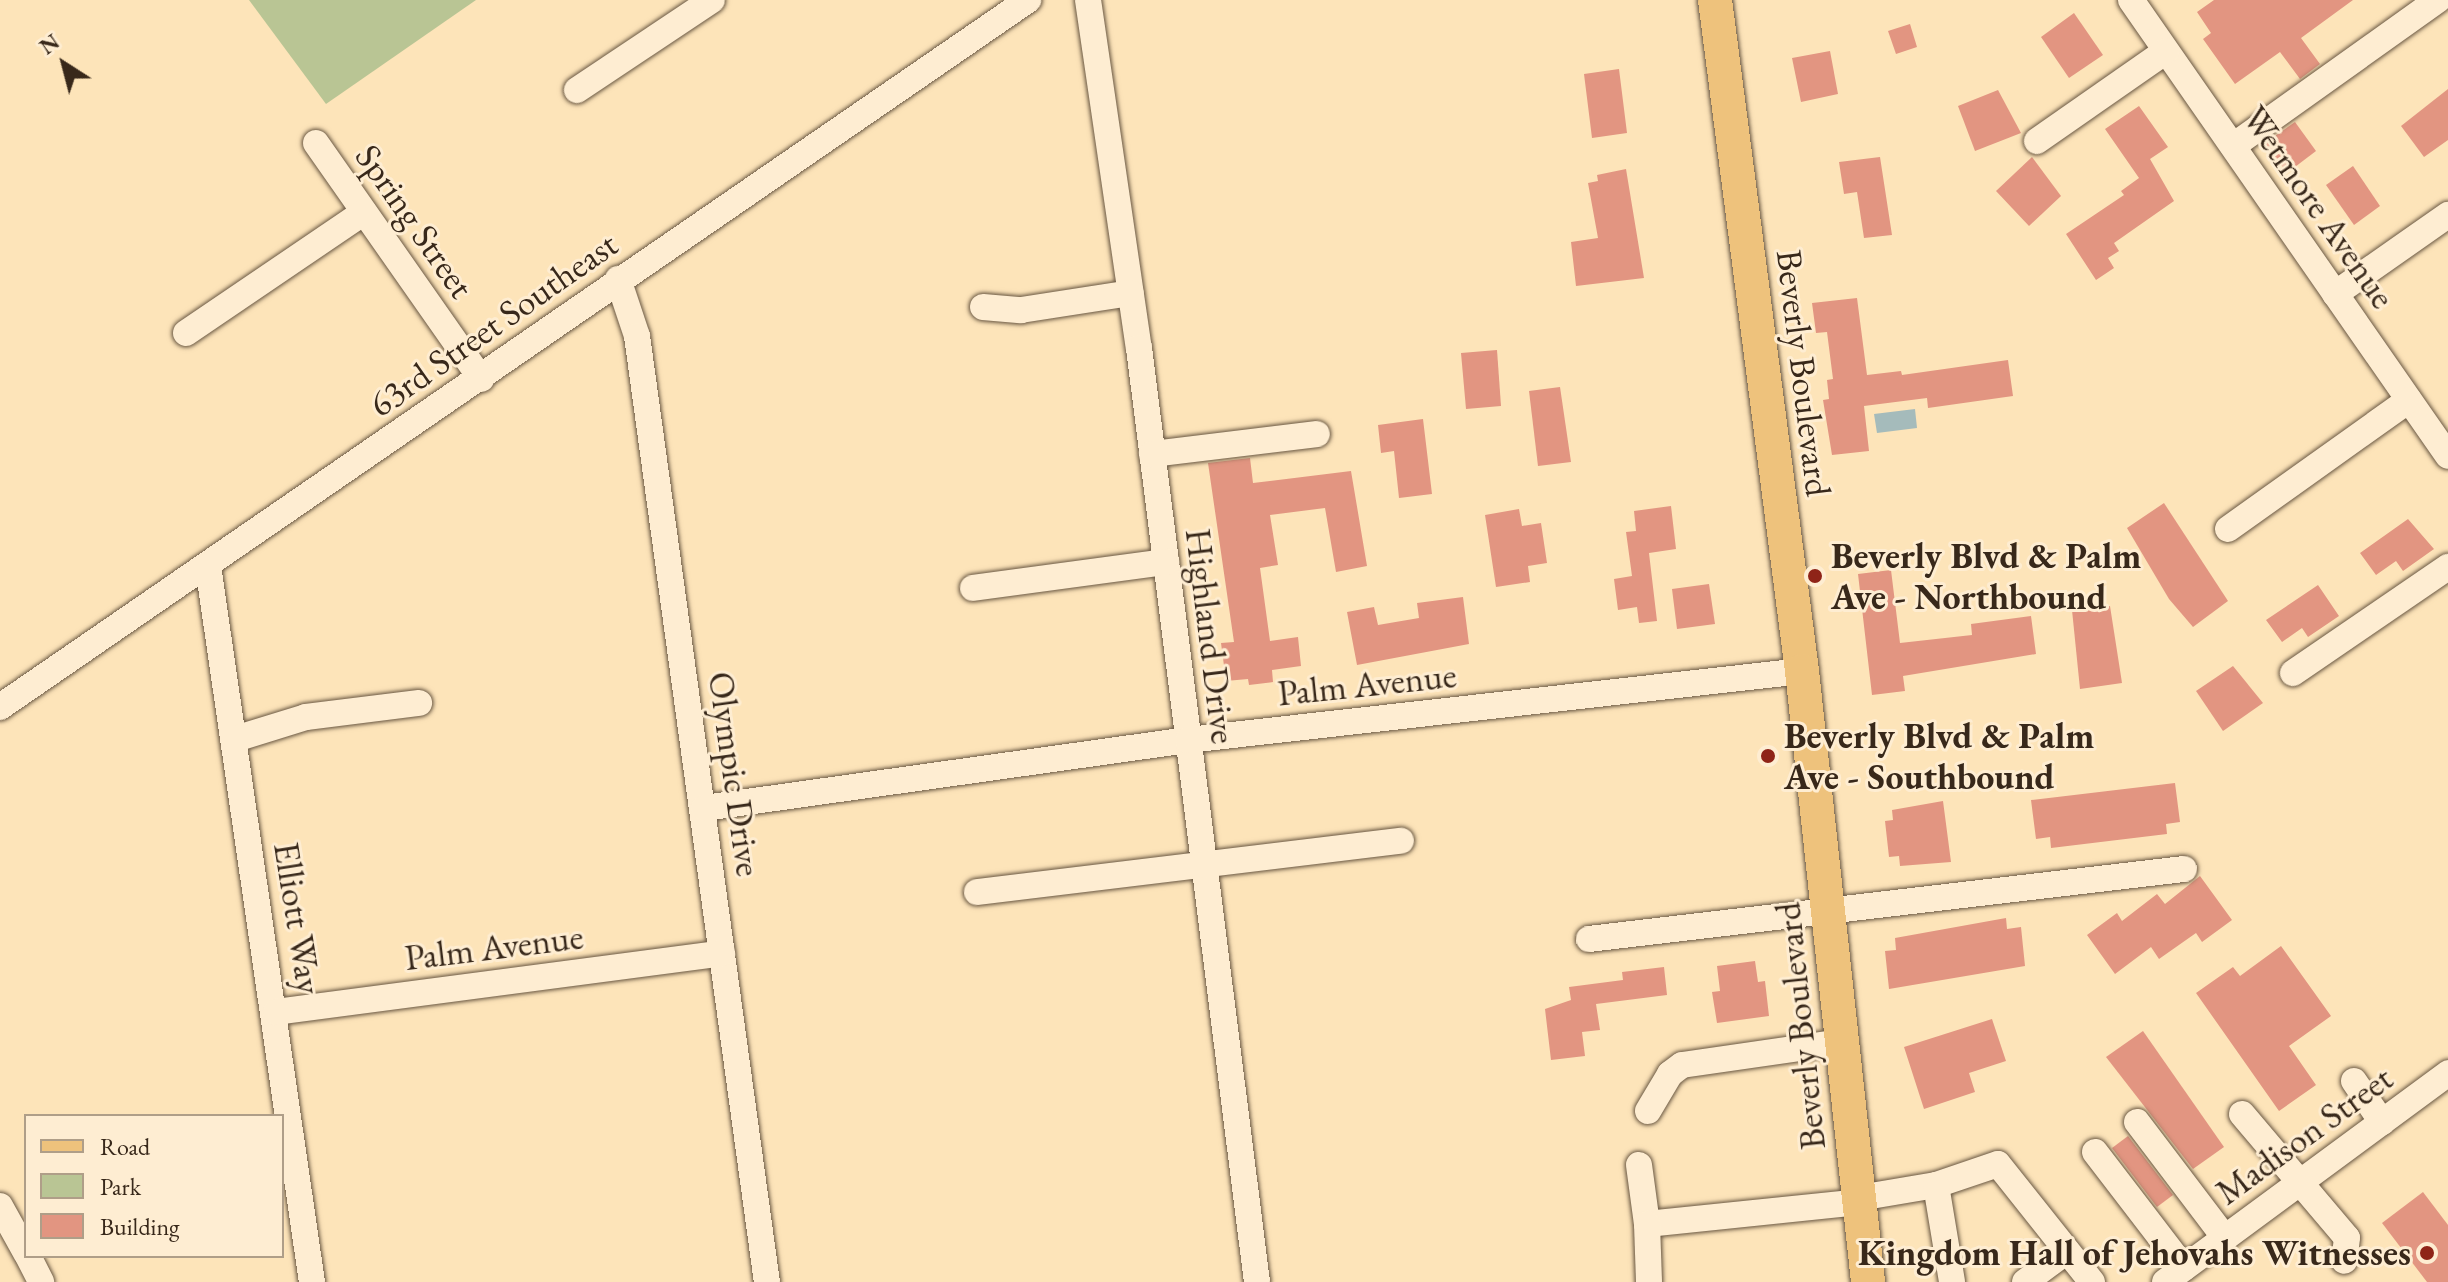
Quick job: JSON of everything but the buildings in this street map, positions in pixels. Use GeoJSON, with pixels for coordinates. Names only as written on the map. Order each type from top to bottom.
{"type":"FeatureCollection","features":[{"type":"Feature","properties":{"kind":"main road","name":"Beverly Boulevard"},"geometry":{"type":"LineString","coordinates":[[1715,0],[1802,671],[1868,1282]]}},
{"type":"Feature","properties":{"kind":"street"},"geometry":{"type":"LineString","coordinates":[[577,90],[712,0]]}},
{"type":"Feature","properties":{"kind":"street","name":"63rd Street Southeast"},"geometry":{"type":"LineString","coordinates":[[0,707],[481,379],[618,279],[1028,0]]}},
{"type":"Feature","properties":{"kind":"street","name":"Highland Drive"},"geometry":{"type":"LineString","coordinates":[[1088,0],[1131,293],[1257,1282]]}},
{"type":"Feature","properties":{"kind":"street","name":"Wetmore Avenue"},"geometry":{"type":"LineString","coordinates":[[2132,0],[2409,400],[2446,448]]}},
{"type":"Feature","properties":{"kind":"street"},"geometry":{"type":"LineString","coordinates":[[2233,146],[2438,0]]}},
{"type":"Feature","properties":{"kind":"street"},"geometry":{"type":"LineString","coordinates":[[2037,141],[2166,51]]}},
{"type":"Feature","properties":{"kind":"street","name":"Spring Street"},"geometry":{"type":"LineString","coordinates":[[316,143],[481,379]]}},
{"type":"Feature","properties":{"kind":"street"},"geometry":{"type":"LineString","coordinates":[[186,333],[364,212]]}},
{"type":"Feature","properties":{"kind":"street"},"geometry":{"type":"LineString","coordinates":[[2335,294],[2448,215]]}},
{"type":"Feature","properties":{"kind":"street","name":"Olympic Drive"},"geometry":{"type":"LineString","coordinates":[[618,279],[637,336],[767,1282]]}},
{"type":"Feature","properties":{"kind":"street"},"geometry":{"type":"LineString","coordinates":[[983,307],[1021,310],[1131,293]]}},
{"type":"Feature","properties":{"kind":"street"},"geometry":{"type":"LineString","coordinates":[[2228,529],[2409,400]]}},
{"type":"Feature","properties":{"kind":"street"},"geometry":{"type":"LineString","coordinates":[[1152,454],[1317,434]]}},
{"type":"Feature","properties":{"kind":"street"},"geometry":{"type":"LineString","coordinates":[[973,588],[1166,562]]}},
{"type":"Feature","properties":{"kind":"street","name":"Elliott Way"},"geometry":{"type":"LineString","coordinates":[[208,566],[276,1012],[312,1282]]}},
{"type":"Feature","properties":{"kind":"street"},"geometry":{"type":"LineString","coordinates":[[2293,673],[2448,567]]}},
{"type":"Feature","properties":{"kind":"street","name":"Palm Avenue"},"geometry":{"type":"LineString","coordinates":[[704,808],[1188,740],[1802,671]]}},
{"type":"Feature","properties":{"kind":"street"},"geometry":{"type":"LineString","coordinates":[[235,739],[306,717],[419,703]]}},
{"type":"Feature","properties":{"kind":"street"},"geometry":{"type":"LineString","coordinates":[[977,892],[1401,841]]}},
{"type":"Feature","properties":{"kind":"street"},"geometry":{"type":"LineString","coordinates":[[1589,939],[1827,908],[2184,869]]}},
{"type":"Feature","properties":{"kind":"street","name":"Palm Avenue"},"geometry":{"type":"LineString","coordinates":[[276,1012],[722,953]]}},
{"type":"Feature","properties":{"kind":"street"},"geometry":{"type":"LineString","coordinates":[[1648,1111],[1659,1089],[1682,1065],[1842,1042]]}},
{"type":"Feature","properties":{"kind":"street","name":"Madison Street"},"geometry":{"type":"LineString","coordinates":[[2174,1275],[2448,1073]]}},
{"type":"Feature","properties":{"kind":"street"},"geometry":{"type":"LineString","coordinates":[[2354,1081],[2382,1122]]}},
{"type":"Feature","properties":{"kind":"street"},"geometry":{"type":"LineString","coordinates":[[2242,1114],[2301,1181],[2345,1249]]}},
{"type":"Feature","properties":{"kind":"street"},"geometry":{"type":"LineString","coordinates":[[2137,1122],[2225,1238]]}},
{"type":"Feature","properties":{"kind":"street"},"geometry":{"type":"LineString","coordinates":[[2095,1152],[2174,1275]]}},
{"type":"Feature","properties":{"kind":"street"},"geometry":{"type":"LineString","coordinates":[[1647,1224],[1859,1200],[1936,1185],[1998,1164],[2092,1282]]}},
{"type":"Feature","properties":{"kind":"street"},"geometry":{"type":"LineString","coordinates":[[1639,1165],[1647,1224],[1649,1282]]}},
{"type":"Feature","properties":{"kind":"street"},"geometry":{"type":"LineString","coordinates":[[1936,1185],[1952,1282]]}},
{"type":"Feature","properties":{"kind":"street"},"geometry":{"type":"LineString","coordinates":[[0,1206],[24,1249]]}},
{"type":"Feature","properties":{"kind":"street"},"geometry":{"type":"LineString","coordinates":[[2025,1282],[2067,1251]]}},
{"type":"Feature","properties":{"kind":"street"},"geometry":{"type":"LineString","coordinates":[[29,1258],[41,1282]]}},
{"type":"Feature","properties":{"kind":"green space"},"geometry":{"type":"Polygon","coordinates":[[[249,0],[476,0],[326,104],[249,0]]]}},
{"type":"Feature","properties":{"kind":"shaded area"},"geometry":{"type":"Polygon","coordinates":[[[1915,409],[1917,428],[1877,433],[1874,414],[1915,409]]]}},
{"type":"Feature","properties":{"kind":"place","name":"Beverly Blvd & Palm Ave - Northbound"},"geometry":{"type":"Point","coordinates":[1815,576]}},
{"type":"Feature","properties":{"kind":"place","name":"Beverly Blvd & Palm Ave - Southbound"},"geometry":{"type":"Point","coordinates":[1768,756]}},
{"type":"Feature","properties":{"kind":"place","name":"Kingdom Hall of Jehovahs Witnesses"},"geometry":{"type":"Point","coordinates":[2427,1253]}}]}
